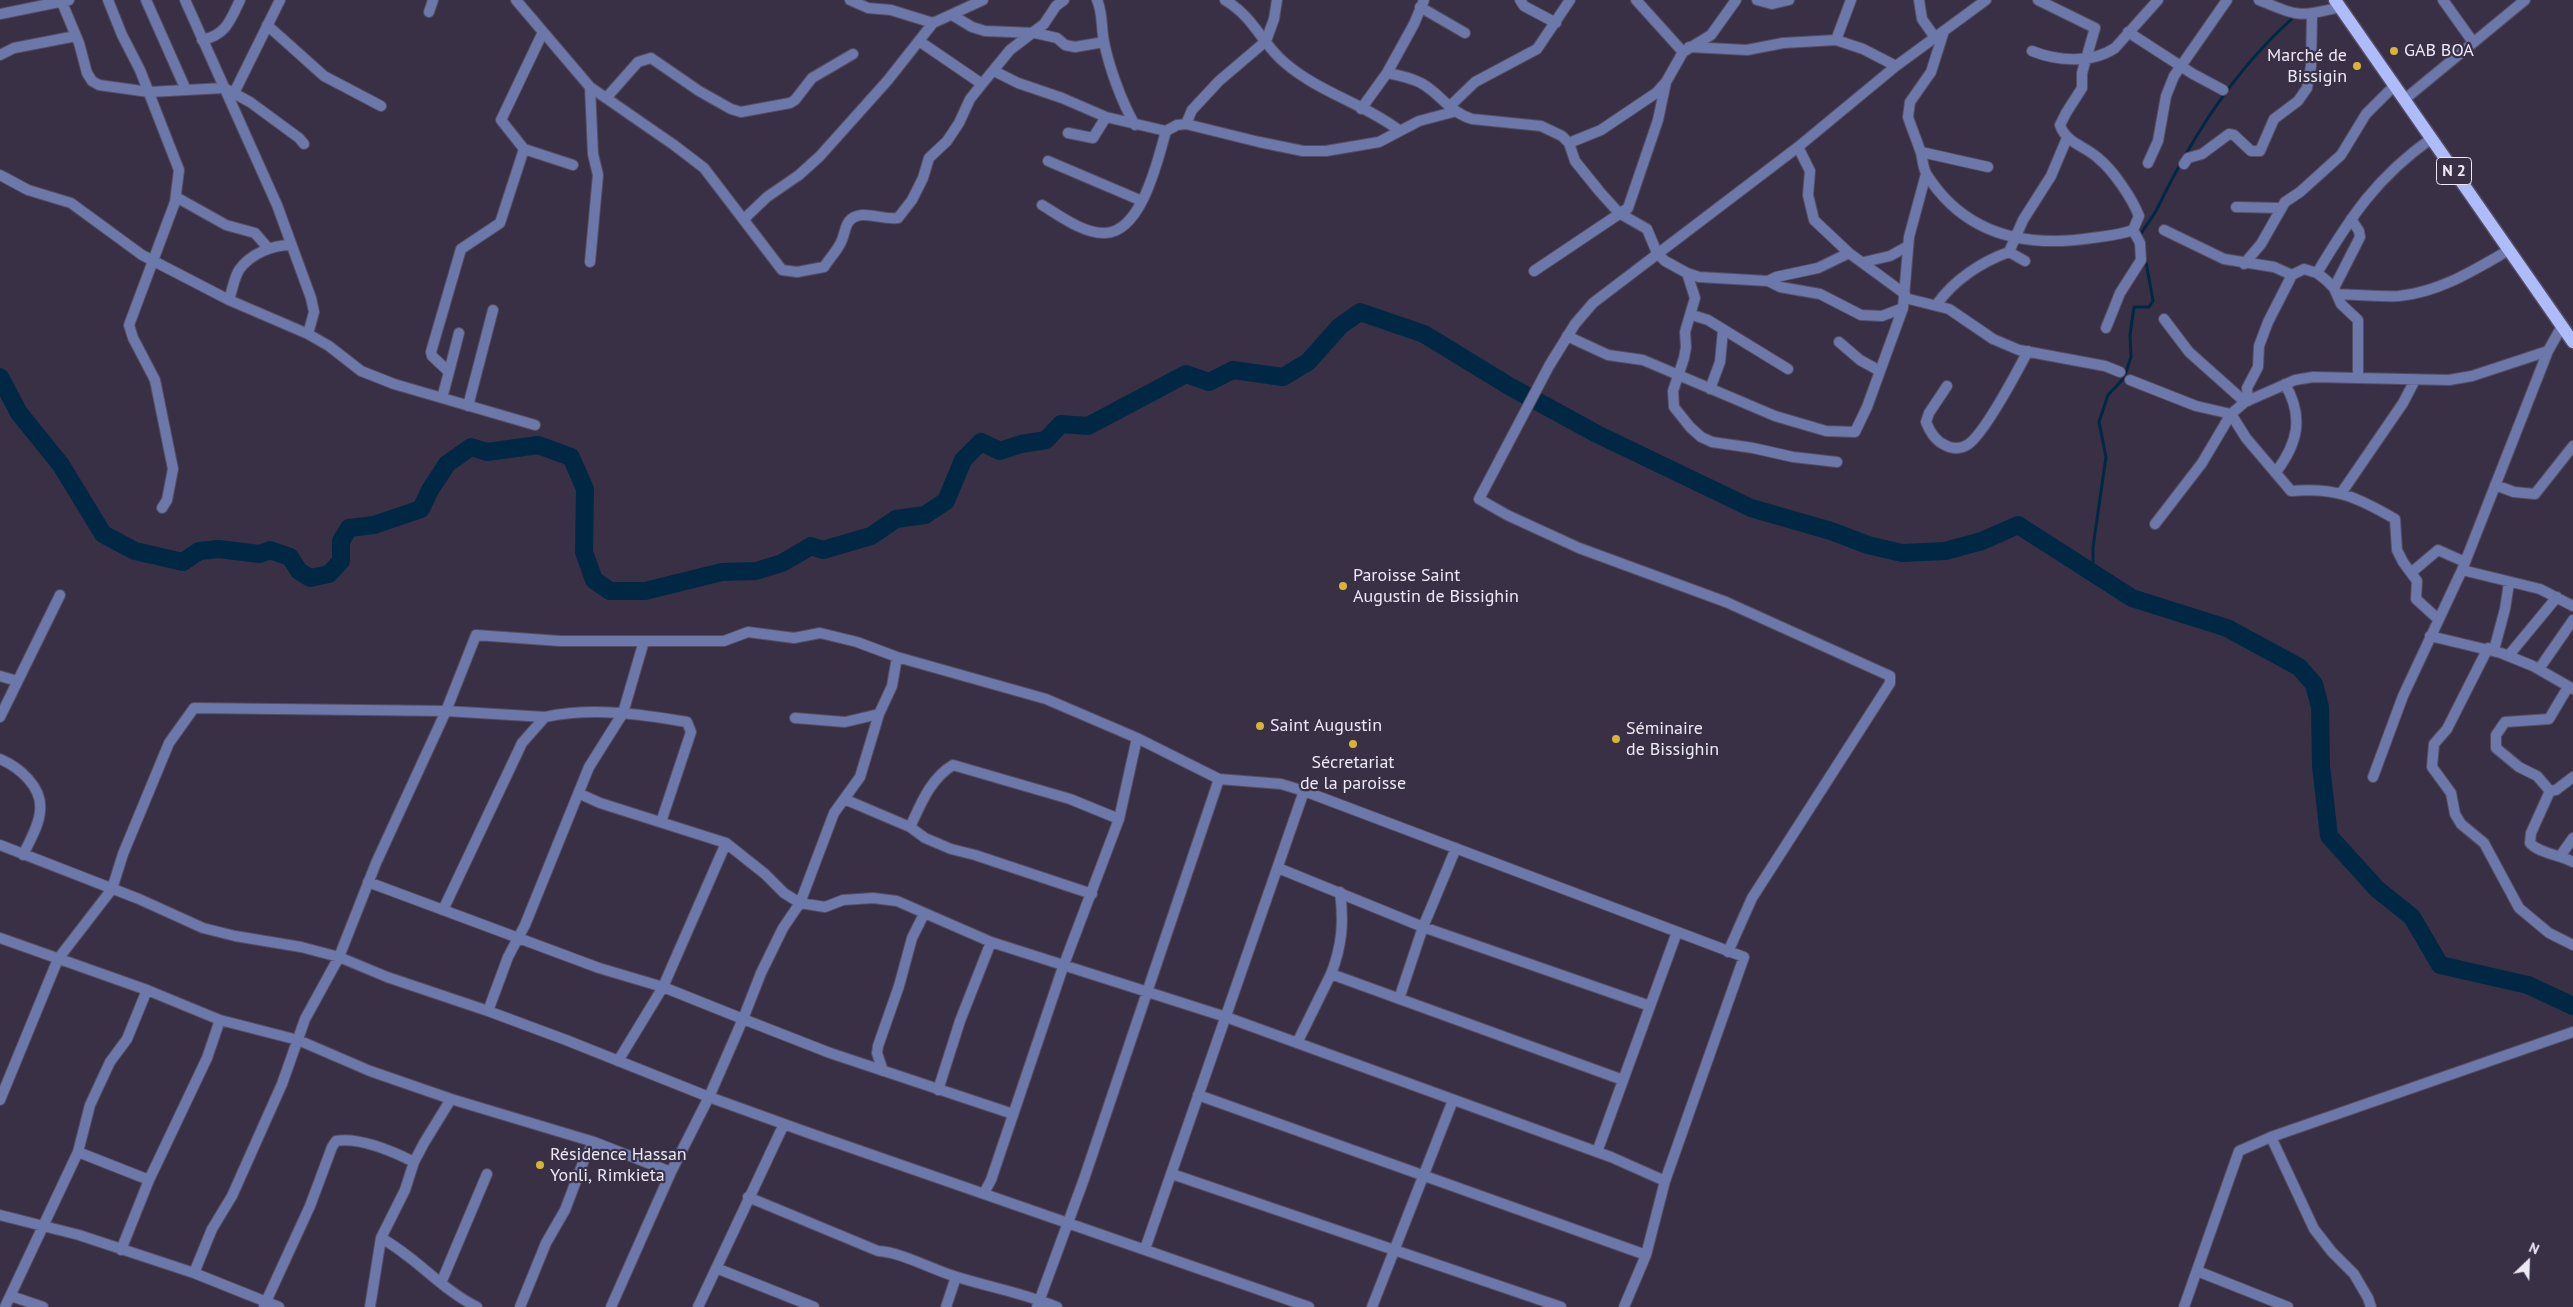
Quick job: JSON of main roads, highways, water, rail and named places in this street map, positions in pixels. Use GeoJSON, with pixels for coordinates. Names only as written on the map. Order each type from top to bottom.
{"type":"FeatureCollection","features":[{"type":"Feature","properties":{"kind":"main road","name":"N 2"},"geometry":{"type":"LineString","coordinates":[[2338,3],[2573,342]]}},
{"type":"Feature","properties":{"kind":"waterway"},"geometry":{"type":"LineString","coordinates":[[2139,238],[2155,213],[2185,156],[2216,106],[2252,59],[2294,17]]}},
{"type":"Feature","properties":{"kind":"waterway"},"geometry":{"type":"LineString","coordinates":[[2093,572],[2093,547],[2106,457],[2099,422],[2108,395],[2124,378],[2131,357],[2130,335],[2134,307],[2149,307],[2153,301],[2145,256]]}},
{"type":"Feature","properties":{"kind":"waterway"},"geometry":{"type":"LineString","coordinates":[[0,377],[19,413],[61,465],[103,534],[135,551],[183,562],[199,551],[219,549],[260,554],[270,550],[290,557],[299,571],[310,578],[329,574],[341,561],[341,541],[349,528],[374,525],[421,509],[430,490],[447,464],[471,447],[487,452],[538,445],[571,457],[585,489],[584,552],[594,580],[610,591],[645,591],[722,572],[756,571],[782,563],[811,546],[823,550],[871,536],[896,519],[925,515],[946,501],[963,460],[981,442],[1000,451],[1021,444],[1046,440],[1061,424],[1088,426],[1186,374],[1209,382],[1233,370],[1283,377],[1308,362],[1340,326],[1360,312],[1424,334],[1509,386],[1597,434],[1751,508],[1831,531],[1868,545],[1902,553],[1945,551],[1982,541],[2018,525],[2132,598],[2227,628],[2299,667],[2314,684],[2320,707],[2321,766],[2329,836],[2377,889],[2412,917],[2440,965],[2528,985],[2573,1006]]}},
{"type":"Feature","properties":{"kind":"place","name":"GAB BOA"},"geometry":{"type":"Point","coordinates":[2394,51]}},
{"type":"Feature","properties":{"kind":"place","name":"Marché de Bissigin"},"geometry":{"type":"Point","coordinates":[2357,66]}},
{"type":"Feature","properties":{"kind":"place","name":"Paroisse Saint Augustin de Bissighin"},"geometry":{"type":"Point","coordinates":[1343,586]}},
{"type":"Feature","properties":{"kind":"place","name":"Saint Augustin"},"geometry":{"type":"Point","coordinates":[1260,726]}},
{"type":"Feature","properties":{"kind":"place","name":"Séminaire de Bissighin"},"geometry":{"type":"Point","coordinates":[1616,739]}},
{"type":"Feature","properties":{"kind":"place","name":"Sécretariat de la paroisse"},"geometry":{"type":"Point","coordinates":[1353,744]}},
{"type":"Feature","properties":{"kind":"place","name":"Résidence Hassan Yonli, Rimkieta"},"geometry":{"type":"Point","coordinates":[540,1165]}}]}
